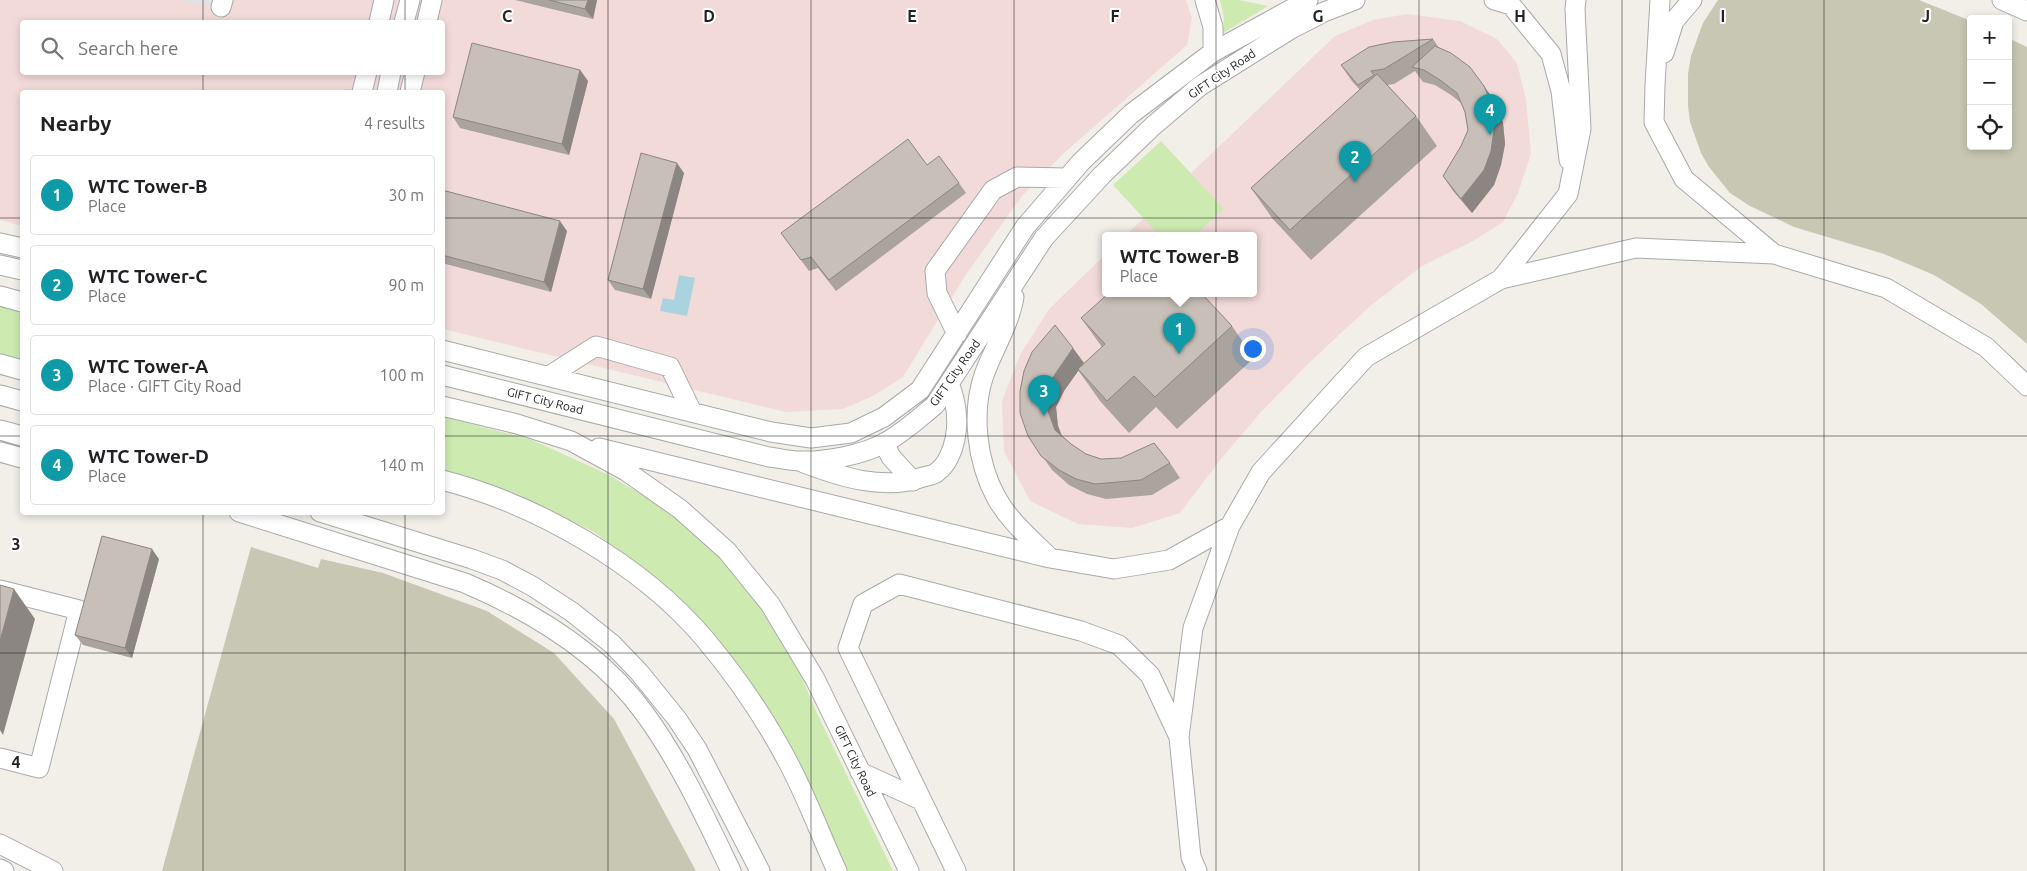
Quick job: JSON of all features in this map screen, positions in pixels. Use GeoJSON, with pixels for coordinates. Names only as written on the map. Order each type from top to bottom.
{"type":"FeatureCollection","features":[{"type":"Feature","properties":{"kind":"street"},"geometry":{"type":"LineString","coordinates":[[379,20],[384,0]]}},
{"type":"Feature","properties":{"kind":"street"},"geometry":{"type":"LineString","coordinates":[[405,20],[410,0]]}},
{"type":"Feature","properties":{"kind":"street"},"geometry":{"type":"LineString","coordinates":[[427,20],[432,0]]}},
{"type":"Feature","properties":{"kind":"street","name":"GIFT City Road"},"geometry":{"type":"LineString","coordinates":[[1205,0],[1213,26],[1213,52]]}},
{"type":"Feature","properties":{"kind":"street"},"geometry":{"type":"LineString","coordinates":[[1494,0],[1511,5],[1551,54],[1561,91],[1571,179]]}},
{"type":"Feature","properties":{"kind":"street"},"geometry":{"type":"LineString","coordinates":[[1501,279],[1568,194],[1581,129],[1576,0]]}},
{"type":"Feature","properties":{"kind":"street"},"geometry":{"type":"LineString","coordinates":[[1660,0],[1654,122],[1684,179],[1774,254]]}},
{"type":"Feature","properties":{"kind":"street"},"geometry":{"type":"LineString","coordinates":[[1655,85],[1674,20],[1692,0]]}},
{"type":"Feature","properties":{"kind":"street"},"geometry":{"type":"LineString","coordinates":[[2002,0],[2027,11]]}},
{"type":"Feature","properties":{"kind":"street","name":"GIFT City Road"},"geometry":{"type":"LineString","coordinates":[[445,351],[771,432],[811,438],[851,433],[884,417],[920,390],[1025,228],[1068,178],[1131,114],[1213,52],[1298,1],[1324,12]]}},
{"type":"Feature","properties":{"kind":"street","name":"GIFT City Road"},"geometry":{"type":"LineString","coordinates":[[445,376],[769,457],[799,461],[830,459],[856,453],[884,443],[911,426],[935,405],[1044,238],[1102,175],[1153,126],[1200,86],[1291,29],[1350,1]]}},
{"type":"Feature","properties":{"kind":"street"},"geometry":{"type":"LineString","coordinates":[[362,90],[366,75]]}},
{"type":"Feature","properties":{"kind":"street"},"geometry":{"type":"LineString","coordinates":[[387,90],[391,75]]}},
{"type":"Feature","properties":{"kind":"street"},"geometry":{"type":"LineString","coordinates":[[410,90],[414,75]]}},
{"type":"Feature","properties":{"kind":"street"},"geometry":{"type":"LineString","coordinates":[[957,334],[938,293],[935,271],[993,190],[1017,177],[1068,178]]}},
{"type":"Feature","properties":{"kind":"street"},"geometry":{"type":"LineString","coordinates":[[0,243],[20,248]]}},
{"type":"Feature","properties":{"kind":"street"},"geometry":{"type":"LineString","coordinates":[[1197,871],[1192,856],[1179,737],[1193,628],[1230,526],[1261,472],[1366,357],[1501,279],[1636,248],[1774,254],[1886,288],[1986,347],[2027,386]]}},
{"type":"Feature","properties":{"kind":"street"},"geometry":{"type":"LineString","coordinates":[[0,265],[20,270]]}},
{"type":"Feature","properties":{"kind":"street"},"geometry":{"type":"LineString","coordinates":[[1013,283],[1014,299],[984,376],[977,401],[977,426],[983,462],[996,498],[1014,522],[1050,558]]}},
{"type":"Feature","properties":{"kind":"street"},"geometry":{"type":"LineString","coordinates":[[0,296],[20,301]]}},
{"type":"Feature","properties":{"kind":"street"},"geometry":{"type":"LineString","coordinates":[[550,376],[596,346],[670,367],[692,412]]}},
{"type":"Feature","properties":{"kind":"street"},"geometry":{"type":"LineString","coordinates":[[0,364],[20,369]]}},
{"type":"Feature","properties":{"kind":"street"},"geometry":{"type":"LineString","coordinates":[[799,461],[828,472],[880,484],[914,480],[937,472],[953,452],[957,431],[956,399],[949,383]]}},
{"type":"Feature","properties":{"kind":"street"},"geometry":{"type":"LineString","coordinates":[[0,395],[20,400]]}},
{"type":"Feature","properties":{"kind":"street","name":"GIFT City Road"},"geometry":{"type":"LineString","coordinates":[[445,407],[516,424],[571,441],[626,471],[650,487],[680,509],[727,551],[770,604],[815,679],[908,871]]}},
{"type":"Feature","properties":{"kind":"street"},"geometry":{"type":"LineString","coordinates":[[0,430],[20,435]]}},
{"type":"Feature","properties":{"kind":"street"},"geometry":{"type":"LineString","coordinates":[[571,441],[1050,558],[1114,569],[1169,560],[1230,526]]}},
{"type":"Feature","properties":{"kind":"street"},"geometry":{"type":"LineString","coordinates":[[884,443],[891,457],[914,480]]}},
{"type":"Feature","properties":{"kind":"street"},"geometry":{"type":"LineString","coordinates":[[0,452],[20,457]]}},
{"type":"Feature","properties":{"kind":"street"},"geometry":{"type":"LineString","coordinates":[[445,481],[523,508],[574,533],[637,576],[674,607],[704,638],[750,700],[788,764],[837,871]]}},
{"type":"Feature","properties":{"kind":"street"},"geometry":{"type":"LineString","coordinates":[[249,515],[465,582],[498,597],[557,631],[614,679],[644,712],[662,738],[692,792],[731,871]]}},
{"type":"Feature","properties":{"kind":"street"},"geometry":{"type":"LineString","coordinates":[[330,515],[464,556],[502,570],[532,586],[572,612],[612,644],[639,672],[698,748],[760,871]]}},
{"type":"Feature","properties":{"kind":"street"},"geometry":{"type":"LineString","coordinates":[[956,871],[848,648],[863,604],[899,584],[1081,631],[1119,645],[1150,674],[1179,737]]}},
{"type":"Feature","properties":{"kind":"street"},"geometry":{"type":"LineString","coordinates":[[0,590],[79,610],[39,768],[0,758]]}},
{"type":"Feature","properties":{"kind":"street"},"geometry":{"type":"LineString","coordinates":[[860,772],[921,800]]}},
{"type":"Feature","properties":{"kind":"street"},"geometry":{"type":"LineString","coordinates":[[0,844],[53,871]]}},
{"type":"Feature","properties":{"kind":"street"},"geometry":{"type":"LineString","coordinates":[[0,869],[4,871]]}},
{"type":"Feature","properties":{"kind":"shaded area"},"geometry":{"type":"Polygon","coordinates":[[[0,0],[1186,0],[1192,18],[1187,45],[1064,153],[1022,196],[965,276],[903,377],[873,396],[843,409],[786,412],[445,329],[445,90],[20,90],[20,225],[0,220],[0,0]]]}},
{"type":"Feature","properties":{"kind":"shaded area"},"geometry":{"type":"Polygon","coordinates":[[[179,0],[217,0],[215,8],[179,0]]]}},
{"type":"Feature","properties":{"kind":"shaded area"},"geometry":{"type":"Polygon","coordinates":[[[1718,0],[1919,0],[1967,19],[1967,150],[2012,150],[2012,40],[2027,47],[2027,344],[1981,304],[1934,275],[1884,254],[1794,227],[1750,206],[1730,193],[1709,167],[1701,153],[1690,122],[1688,74],[1691,56],[1703,23],[1718,0]]]}},
{"type":"Feature","properties":{"kind":"shaded area"},"geometry":{"type":"Polygon","coordinates":[[[1407,14],[1460,21],[1497,39],[1517,63],[1526,99],[1531,154],[1518,193],[1503,222],[1473,241],[1422,266],[1369,307],[1308,364],[1261,412],[1221,459],[1180,513],[1132,528],[1078,524],[1030,501],[1004,451],[1002,401],[1020,355],[1049,309],[1102,258],[1102,297],[1257,297],[1257,232],[1129,232],[1335,36],[1373,20],[1407,14]]]}},
{"type":"Feature","properties":{"kind":"shaded area"},"geometry":{"type":"Polygon","coordinates":[[[251,547],[318,568],[321,559],[383,573],[487,611],[554,653],[614,719],[696,871],[162,871],[251,547]]]}},
{"type":"Feature","properties":{"kind":"green space"},"geometry":{"type":"Polygon","coordinates":[[[1220,0],[1239,0],[1268,6],[1223,33],[1224,18],[1220,0]]]}},
{"type":"Feature","properties":{"kind":"green space"},"geometry":{"type":"Polygon","coordinates":[[[1161,141],[1224,209],[1198,232],[1156,232],[1113,185],[1161,141]]]}},
{"type":"Feature","properties":{"kind":"green space"},"geometry":{"type":"Polygon","coordinates":[[[0,305],[20,310],[20,359],[0,354],[0,305]]]}},
{"type":"Feature","properties":{"kind":"green space"},"geometry":{"type":"Polygon","coordinates":[[[445,417],[532,440],[607,474],[676,515],[711,548],[745,585],[787,642],[816,711],[893,871],[843,871],[766,706],[725,652],[681,601],[642,567],[594,532],[515,493],[445,471],[445,417]]]}},
{"type":"Feature","properties":{"kind":"water"},"geometry":{"type":"Polygon","coordinates":[[[679,275],[695,278],[687,316],[660,311],[663,298],[674,300],[679,275]]]}},
{"type":"Feature","properties":{"kind":"building"},"geometry":{"type":"Polygon","coordinates":[[[549,0],[588,0],[585,9],[549,0]]]}},
{"type":"Feature","properties":{"kind":"building"},"geometry":{"type":"Polygon","coordinates":[[[1433,39],[1384,69],[1371,71],[1374,75],[1358,85],[1341,65],[1369,47],[1393,42],[1433,39]]]}},
{"type":"Feature","properties":{"kind":"building"},"geometry":{"type":"Polygon","coordinates":[[[472,43],[580,70],[562,144],[453,117],[472,43]]]}},
{"type":"Feature","properties":{"kind":"building"},"geometry":{"type":"Polygon","coordinates":[[[1435,46],[1451,53],[1470,67],[1484,86],[1493,108],[1494,130],[1491,151],[1484,170],[1461,199],[1443,176],[1468,130],[1465,112],[1457,93],[1424,70],[1412,67],[1435,46]]]}},
{"type":"Feature","properties":{"kind":"building"},"geometry":{"type":"Polygon","coordinates":[[[1377,74],[1416,116],[1290,230],[1251,188],[1377,74]]]}},
{"type":"Feature","properties":{"kind":"building"},"geometry":{"type":"Polygon","coordinates":[[[908,139],[927,165],[939,156],[959,183],[829,280],[811,257],[801,260],[781,233],[908,139]]]}},
{"type":"Feature","properties":{"kind":"building"},"geometry":{"type":"Polygon","coordinates":[[[641,153],[677,163],[643,289],[608,280],[641,153]]]}},
{"type":"Feature","properties":{"kind":"building"},"geometry":{"type":"Polygon","coordinates":[[[445,191],[560,221],[544,282],[445,256],[445,191]]]}},
{"type":"Feature","properties":{"kind":"building"},"geometry":{"type":"Polygon","coordinates":[[[1105,297],[1205,297],[1232,326],[1155,397],[1134,376],[1107,401],[1078,369],[1105,344],[1081,318],[1105,297]]]}},
{"type":"Feature","properties":{"kind":"building"},"geometry":{"type":"Polygon","coordinates":[[[1055,325],[1073,348],[1053,377],[1046,392],[1048,411],[1055,430],[1086,454],[1101,459],[1121,458],[1154,443],[1170,463],[1141,480],[1095,484],[1076,479],[1059,470],[1041,456],[1028,436],[1020,413],[1020,391],[1024,371],[1032,352],[1055,325]]]}},
{"type":"Feature","properties":{"kind":"building"},"geometry":{"type":"Polygon","coordinates":[[[102,536],[152,549],[125,648],[75,635],[102,536]]]}},
{"type":"Feature","properties":{"kind":"building"},"geometry":{"type":"Polygon","coordinates":[[[0,585],[14,589],[0,641],[0,585]]]}},
{"type":"Feature","properties":{"kind":"place","name":"WTC Tower-D"},"geometry":{"type":"Point","coordinates":[1490,135]}},
{"type":"Feature","properties":{"kind":"place","name":"WTC Tower-C"},"geometry":{"type":"Point","coordinates":[1355,182]}},
{"type":"Feature","properties":{"kind":"place","name":"WTC Tower-B"},"geometry":{"type":"Point","coordinates":[1179,354]}},
{"type":"Feature","properties":{"kind":"place","name":"WTC Tower-A"},"geometry":{"type":"Point","coordinates":[1044,416]}}]}
